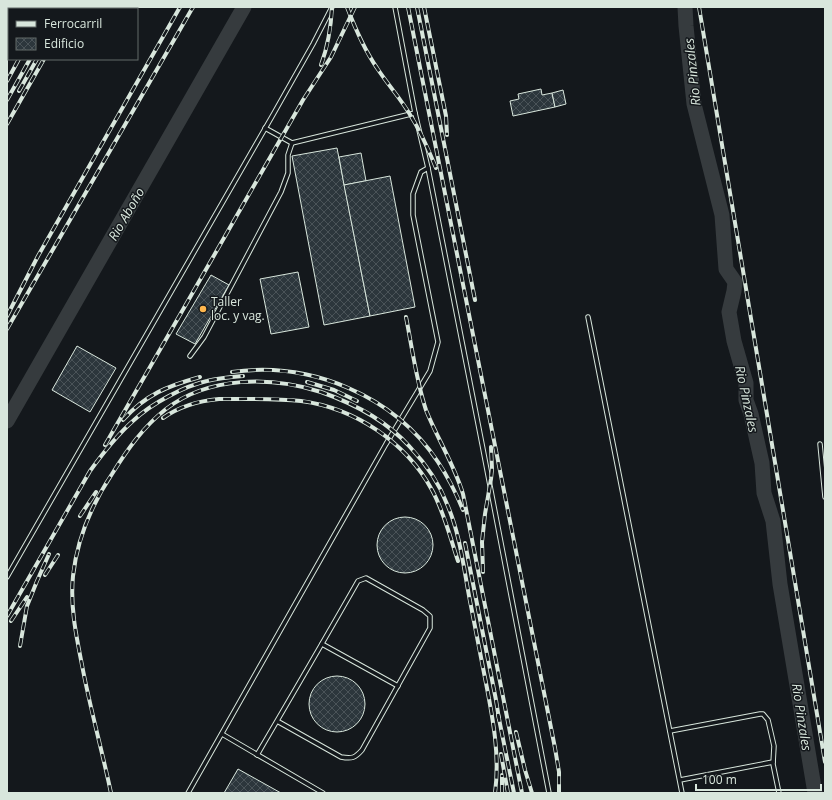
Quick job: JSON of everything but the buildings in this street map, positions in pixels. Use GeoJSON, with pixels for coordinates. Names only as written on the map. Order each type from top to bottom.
{"type":"FeatureCollection","features":[{"type":"Feature","properties":{"kind":"lane"},"geometry":{"type":"LineString","coordinates":[[7,577],[313,44],[332,7]]}},
{"type":"Feature","properties":{"kind":"lane"},"geometry":{"type":"LineString","coordinates":[[395,7],[415,113],[428,168],[550,793]]}},
{"type":"Feature","properties":{"kind":"lane"},"geometry":{"type":"LineString","coordinates":[[265,128],[292,143],[415,113]]}},
{"type":"Feature","properties":{"kind":"lane"},"geometry":{"type":"LineString","coordinates":[[190,356],[207,331],[281,192],[288,174],[288,155],[292,143]]}},
{"type":"Feature","properties":{"kind":"lane"},"geometry":{"type":"LineString","coordinates":[[188,793],[382,450],[430,371],[438,342],[413,215],[413,194],[421,172],[428,168]]}},
{"type":"Feature","properties":{"kind":"lane"},"geometry":{"type":"LineString","coordinates":[[588,317],[682,793]]}},
{"type":"Feature","properties":{"kind":"lane"},"geometry":{"type":"LineString","coordinates":[[820,444],[825,497]]}},
{"type":"Feature","properties":{"kind":"lane"},"geometry":{"type":"LineString","coordinates":[[257,755],[358,581],[366,578],[423,610],[430,616],[430,628],[362,750],[356,756],[349,759],[341,758],[277,721]]}},
{"type":"Feature","properties":{"kind":"lane"},"geometry":{"type":"LineString","coordinates":[[322,644],[398,686]]}},
{"type":"Feature","properties":{"kind":"lane"},"geometry":{"type":"LineString","coordinates":[[670,731],[763,714],[768,720],[774,746],[773,762],[779,793]]}},
{"type":"Feature","properties":{"kind":"lane"},"geometry":{"type":"LineString","coordinates":[[222,734],[323,793]]}},
{"type":"Feature","properties":{"kind":"lane"},"geometry":{"type":"LineString","coordinates":[[680,780],[773,762]]}},
{"type":"Feature","properties":{"kind":"waterway","name":"Rio Aboño"},"geometry":{"type":"LineString","coordinates":[[7,421],[244,7]]}},
{"type":"Feature","properties":{"kind":"waterway","name":"Rio Pinzales"},"geometry":{"type":"LineString","coordinates":[[685,7],[694,104],[722,215],[726,269],[735,282],[729,312],[734,341],[746,383],[746,400],[751,414],[762,463],[764,493],[773,521],[780,584],[815,793]]}},
{"type":"Feature","properties":{"kind":"railway"},"geometry":{"type":"LineString","coordinates":[[7,316],[38,256],[180,7]]}},
{"type":"Feature","properties":{"kind":"railway"},"geometry":{"type":"LineString","coordinates":[[7,329],[193,7]]}},
{"type":"Feature","properties":{"kind":"railway"},"geometry":{"type":"LineString","coordinates":[[321,65],[329,36],[332,7]]}},
{"type":"Feature","properties":{"kind":"railway"},"geometry":{"type":"LineString","coordinates":[[347,7],[368,53],[416,124],[436,168]]}},
{"type":"Feature","properties":{"kind":"railway"},"geometry":{"type":"LineString","coordinates":[[105,445],[303,100],[331,57],[355,7]]}},
{"type":"Feature","properties":{"kind":"railway"},"geometry":{"type":"LineString","coordinates":[[408,7],[555,748],[559,772],[559,793]]}},
{"type":"Feature","properties":{"kind":"railway"},"geometry":{"type":"LineString","coordinates":[[417,7],[475,300]]}},
{"type":"Feature","properties":{"kind":"railway"},"geometry":{"type":"LineString","coordinates":[[424,7],[446,116],[447,135]]}},
{"type":"Feature","properties":{"kind":"railway"},"geometry":{"type":"LineString","coordinates":[[699,7],[825,762]]}},
{"type":"Feature","properties":{"kind":"railway"},"geometry":{"type":"LineString","coordinates":[[7,81],[18,60]]}},
{"type":"Feature","properties":{"kind":"railway"},"geometry":{"type":"LineString","coordinates":[[7,100],[29,60]]}},
{"type":"Feature","properties":{"kind":"railway"},"geometry":{"type":"LineString","coordinates":[[19,91],[36,60]]}},
{"type":"Feature","properties":{"kind":"railway"},"geometry":{"type":"LineString","coordinates":[[7,124],[43,60]]}},
{"type":"Feature","properties":{"kind":"railway"},"geometry":{"type":"LineString","coordinates":[[406,317],[417,375],[426,410],[455,472],[463,494],[522,793]]}},
{"type":"Feature","properties":{"kind":"railway"},"geometry":{"type":"LineString","coordinates":[[232,372],[261,370],[291,372],[320,378],[348,388],[374,401],[398,418],[420,438],[442,468],[452,485],[463,510]]}},
{"type":"Feature","properties":{"kind":"railway"},"geometry":{"type":"LineString","coordinates":[[7,616],[90,471],[122,432],[149,408],[178,391],[198,383],[220,378],[243,376]]}},
{"type":"Feature","properties":{"kind":"railway"},"geometry":{"type":"LineString","coordinates":[[123,420],[149,397],[178,384],[200,377]]}},
{"type":"Feature","properties":{"kind":"railway"},"geometry":{"type":"LineString","coordinates":[[111,793],[85,681],[73,609],[73,576],[78,549],[86,523],[98,498],[124,456],[150,423],[166,409],[183,398],[201,390],[241,382],[282,383],[302,387],[321,392],[358,408],[380,421],[401,437],[421,460],[436,481],[452,516],[462,554],[493,724],[497,765],[495,793]]}},
{"type":"Feature","properties":{"kind":"railway"},"geometry":{"type":"LineString","coordinates":[[307,382],[334,390],[357,401]]}},
{"type":"Feature","properties":{"kind":"railway"},"geometry":{"type":"LineString","coordinates":[[163,418],[183,407],[204,401],[219,399],[281,399],[301,401],[341,411],[377,430],[408,457],[421,473],[432,490],[440,507],[458,561]]}},
{"type":"Feature","properties":{"kind":"railway"},"geometry":{"type":"LineString","coordinates":[[483,572],[482,542],[492,469],[491,447]]}},
{"type":"Feature","properties":{"kind":"railway"},"geometry":{"type":"LineString","coordinates":[[80,516],[96,492]]}},
{"type":"Feature","properties":{"kind":"railway"},"geometry":{"type":"LineString","coordinates":[[465,543],[499,719]]}},
{"type":"Feature","properties":{"kind":"railway"},"geometry":{"type":"LineString","coordinates":[[20,646],[27,606],[49,554]]}},
{"type":"Feature","properties":{"kind":"railway"},"geometry":{"type":"LineString","coordinates":[[45,575],[58,555]]}},
{"type":"Feature","properties":{"kind":"railway"},"geometry":{"type":"LineString","coordinates":[[11,621],[27,597]]}},
{"type":"Feature","properties":{"kind":"railway"},"geometry":{"type":"LineString","coordinates":[[498,714],[514,793]]}},
{"type":"Feature","properties":{"kind":"railway"},"geometry":{"type":"LineString","coordinates":[[516,732],[532,793]]}},
{"type":"Feature","properties":{"kind":"railway"},"geometry":{"type":"LineString","coordinates":[[501,754],[508,793]]}},
{"type":"Feature","properties":{"kind":"railway"},"geometry":{"type":"LineString","coordinates":[[502,775],[502,793]]}},
{"type":"Feature","properties":{"kind":"place","name":"Taller loc. y vag."},"geometry":{"type":"Point","coordinates":[203,309]}}]}
